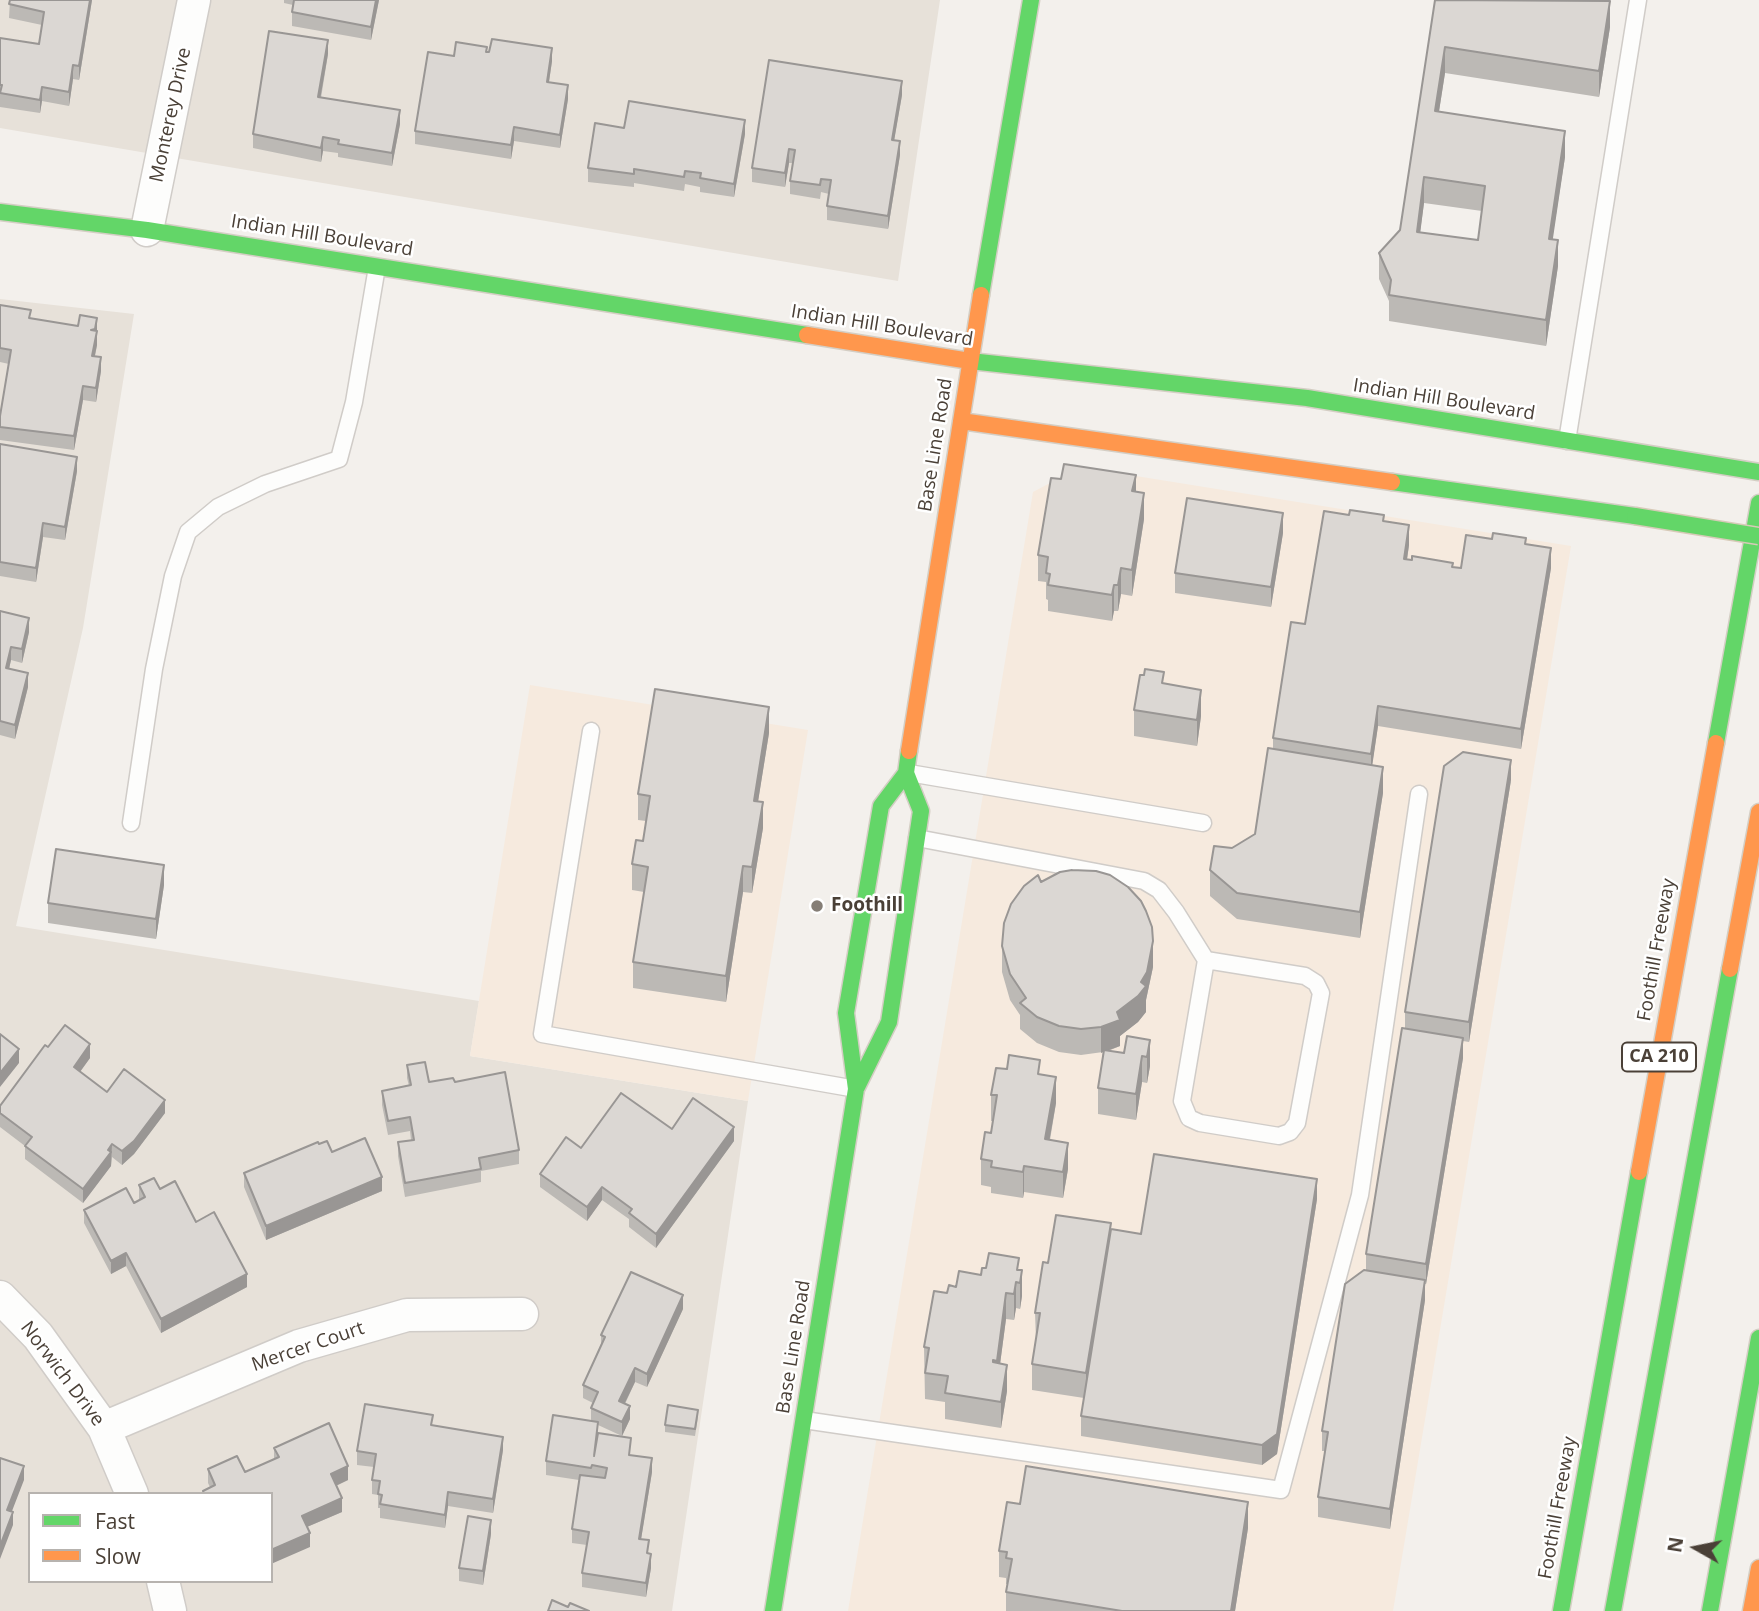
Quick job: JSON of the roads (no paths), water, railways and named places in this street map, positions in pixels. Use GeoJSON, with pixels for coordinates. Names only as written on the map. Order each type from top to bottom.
{"type":"FeatureCollection","features":[{"type":"Feature","properties":{"kind":"main road","name":"Base Line Road"},"geometry":{"type":"LineString","coordinates":[[856,1090],[846,1013],[881,806],[906,773],[970,361],[1031,0]]}},
{"type":"Feature","properties":{"kind":"main road","name":"Indian Hill Boulevard"},"geometry":{"type":"LineString","coordinates":[[0,212],[147,230],[970,361],[1307,398],[1759,472]]}},
{"type":"Feature","properties":{"kind":"main road"},"geometry":{"type":"LineString","coordinates":[[961,421],[1635,516],[1759,536]]}},
{"type":"Feature","properties":{"kind":"main road","name":"Foothill Freeway"},"geometry":{"type":"LineString","coordinates":[[1561,1611],[1759,503]]}},
{"type":"Feature","properties":{"kind":"main road","name":"Base Line Road"},"geometry":{"type":"LineString","coordinates":[[774,1611],[856,1090],[888,1022],[917,838],[921,811],[906,773]]}},
{"type":"Feature","properties":{"kind":"main road"},"geometry":{"type":"LineString","coordinates":[[1613,1611],[1759,812]]}},
{"type":"Feature","properties":{"kind":"main road"},"geometry":{"type":"LineString","coordinates":[[1710,1611],[1759,1338]]}},
{"type":"Feature","properties":{"kind":"main road"},"geometry":{"type":"LineString","coordinates":[[1751,1611],[1759,1568]]}},
{"type":"Feature","properties":{"kind":"street","name":"Monterey Drive"},"geometry":{"type":"LineString","coordinates":[[147,230],[194,0]]}},
{"type":"Feature","properties":{"kind":"street","name":"Norwich Drive"},"geometry":{"type":"LineString","coordinates":[[0,1297],[38,1336],[104,1428],[131,1492]]}},
{"type":"Feature","properties":{"kind":"street","name":"Mercer Court"},"geometry":{"type":"LineString","coordinates":[[104,1428],[299,1346],[407,1315],[522,1314]]}},
{"type":"Feature","properties":{"kind":"street"},"geometry":{"type":"LineString","coordinates":[[163,1583],[170,1611]]}},
{"type":"Feature","properties":{"kind":"lane"},"geometry":{"type":"LineString","coordinates":[[1567,441],[1638,0]]}},
{"type":"Feature","properties":{"kind":"lane"},"geometry":{"type":"LineString","coordinates":[[131,823],[154,669],[173,576],[187,532],[218,507],[265,484],[339,459],[354,402],[377,267]]}},
{"type":"Feature","properties":{"kind":"lane"},"geometry":{"type":"LineString","coordinates":[[591,731],[542,1034],[856,1090]]}},
{"type":"Feature","properties":{"kind":"lane"},"geometry":{"type":"LineString","coordinates":[[906,773],[1203,824]]}},
{"type":"Feature","properties":{"kind":"lane"},"geometry":{"type":"LineString","coordinates":[[804,1420],[1281,1490],[1360,1195],[1419,794]]}},
{"type":"Feature","properties":{"kind":"lane"},"geometry":{"type":"LineString","coordinates":[[917,838],[1144,881],[1159,891],[1176,912],[1206,960],[1182,1101],[1188,1118],[1200,1123],[1279,1136],[1290,1132],[1297,1123],[1321,993],[1316,983],[1305,976],[1206,960]]}},
{"type":"Feature","properties":{"kind":"place","name":"Foothill"},"geometry":{"type":"Point","coordinates":[817,906]}}]}
